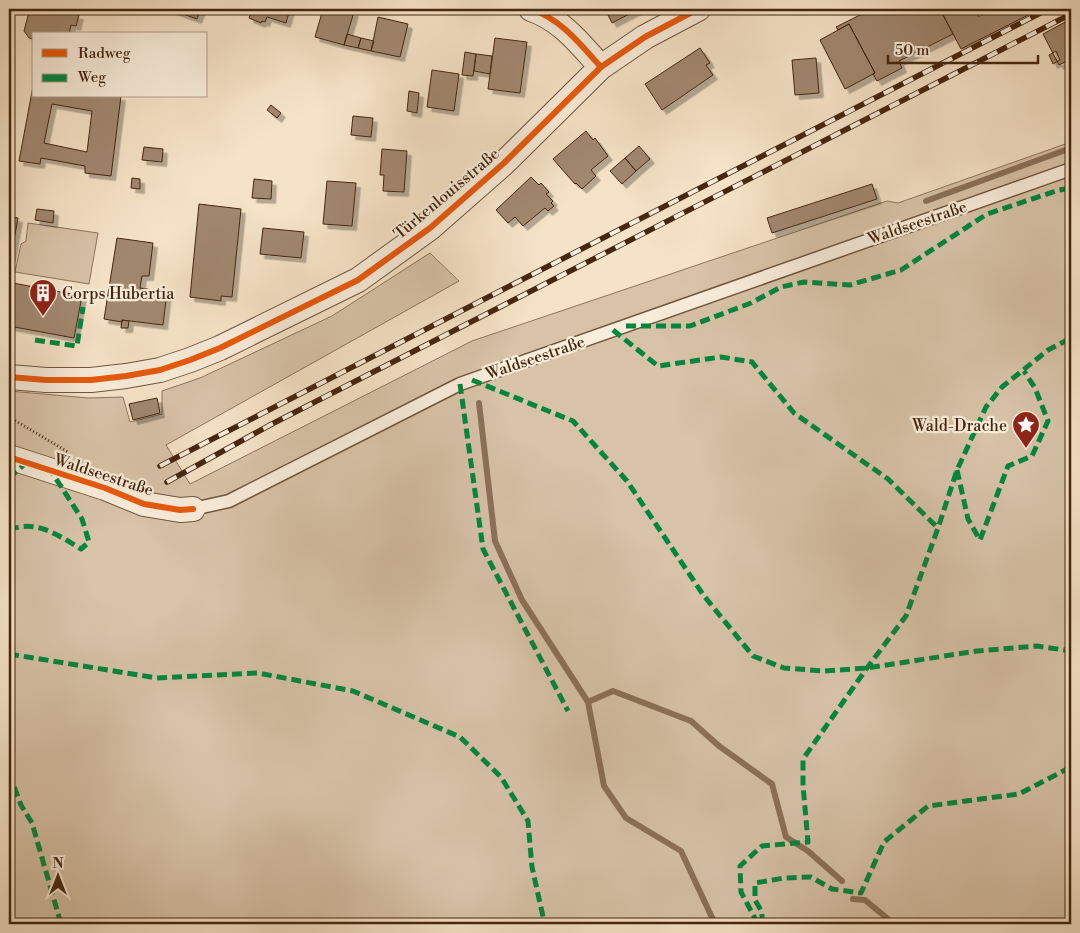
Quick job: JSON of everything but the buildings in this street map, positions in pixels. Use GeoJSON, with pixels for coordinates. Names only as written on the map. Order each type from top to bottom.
{"type":"FeatureCollection","features":[{"type":"Feature","properties":{"kind":"street"},"geometry":{"type":"LineString","coordinates":[[531,9],[545,14],[564,27],[601,67]]}},
{"type":"Feature","properties":{"kind":"street","name":"Türkenlouisstraße"},"geometry":{"type":"LineString","coordinates":[[9,377],[46,380],[91,380],[160,370],[220,348],[358,280],[430,228],[452,209],[504,163],[601,67],[646,37],[698,9]]}},
{"type":"Feature","properties":{"kind":"street","name":"Waldseestraße"},"geometry":{"type":"LineString","coordinates":[[9,457],[104,488],[144,504],[180,510],[193,509]]}},
{"type":"Feature","properties":{"kind":"lane","name":"Waldseestraße"},"geometry":{"type":"LineString","coordinates":[[193,509],[229,501],[460,384],[1071,168]]}},
{"type":"Feature","properties":{"kind":"path"},"geometry":{"type":"LineString","coordinates":[[978,16],[993,9]]}},
{"type":"Feature","properties":{"kind":"shaded area"},"geometry":{"type":"Polygon","coordinates":[[[1071,142],[1071,924],[9,924],[9,391],[88,398],[123,397],[130,422],[162,414],[162,391],[200,378],[332,316],[430,253],[459,281],[166,445],[190,484],[472,341],[887,201],[898,203],[1071,142]]]}},
{"type":"Feature","properties":{"kind":"shaded area"},"geometry":{"type":"Polygon","coordinates":[[[28,223],[98,233],[89,284],[15,272],[21,244],[26,241],[28,223]]]}},
{"type":"Feature","properties":{"kind":"waterway"},"geometry":{"type":"LineString","coordinates":[[926,201],[1071,148]]}},
{"type":"Feature","properties":{"kind":"waterway"},"geometry":{"type":"LineString","coordinates":[[479,403],[495,541],[522,600],[588,702],[604,786],[626,818],[681,851],[715,924]]}},
{"type":"Feature","properties":{"kind":"waterway"},"geometry":{"type":"LineString","coordinates":[[588,702],[613,691],[691,721],[719,746],[772,784],[786,837],[808,851],[842,881]]}},
{"type":"Feature","properties":{"kind":"waterway"},"geometry":{"type":"LineString","coordinates":[[853,899],[865,900],[894,924]]}},
{"type":"Feature","properties":{"kind":"railway"},"geometry":{"type":"LineString","coordinates":[[160,466],[1048,9]]}},
{"type":"Feature","properties":{"kind":"railway"},"geometry":{"type":"LineString","coordinates":[[167,482],[270,425],[1071,14]]}},
{"type":"Feature","properties":{"kind":"marked path"},"geometry":{"type":"LineString","coordinates":[[626,326],[690,326],[751,303],[781,287],[804,282],[850,285],[901,270],[987,214],[1059,190],[1071,188]]}},
{"type":"Feature","properties":{"kind":"marked path"},"geometry":{"type":"LineString","coordinates":[[35,340],[77,346],[83,307]]}},
{"type":"Feature","properties":{"kind":"marked path"},"geometry":{"type":"LineString","coordinates":[[613,330],[658,366],[721,357],[752,362],[794,413],[888,479],[938,528]]}},
{"type":"Feature","properties":{"kind":"marked path"},"geometry":{"type":"LineString","coordinates":[[758,924],[741,892],[740,866],[762,846],[808,842],[803,785],[803,759],[906,616],[957,470],[986,407],[1002,387],[1048,350],[1071,338]]}},
{"type":"Feature","properties":{"kind":"marked path"},"geometry":{"type":"LineString","coordinates":[[957,470],[968,519],[980,540],[1008,466],[1032,456],[1048,421],[1035,388],[1024,371]]}},
{"type":"Feature","properties":{"kind":"marked path"},"geometry":{"type":"LineString","coordinates":[[472,380],[573,421],[627,481],[704,596],[753,656],[784,668],[824,671],[867,668],[977,651],[1037,646],[1071,651]]}},
{"type":"Feature","properties":{"kind":"marked path"},"geometry":{"type":"LineString","coordinates":[[460,384],[483,549],[568,711]]}},
{"type":"Feature","properties":{"kind":"marked path"},"geometry":{"type":"LineString","coordinates":[[9,478],[26,463]]}},
{"type":"Feature","properties":{"kind":"marked path"},"geometry":{"type":"LineString","coordinates":[[9,530],[28,526],[38,527],[55,534],[81,549],[89,542],[82,519],[51,471]]}},
{"type":"Feature","properties":{"kind":"marked path"},"geometry":{"type":"LineString","coordinates":[[9,654],[157,678],[258,673],[353,691],[460,737],[501,777],[528,821],[532,867],[546,924]]}},
{"type":"Feature","properties":{"kind":"marked path"},"geometry":{"type":"LineString","coordinates":[[762,924],[762,912],[755,900],[755,883],[784,878],[811,877],[832,889],[861,893],[884,842],[928,806],[1019,794],[1071,767]]}},
{"type":"Feature","properties":{"kind":"marked path"},"geometry":{"type":"LineString","coordinates":[[9,773],[21,805],[32,823],[61,924]]}},
{"type":"Feature","properties":{"kind":"cycle path"},"geometry":{"type":"LineString","coordinates":[[531,9],[542,13],[561,26],[578,41],[601,67]]}},
{"type":"Feature","properties":{"kind":"cycle path"},"geometry":{"type":"LineString","coordinates":[[9,377],[46,380],[91,380],[160,370],[220,348],[358,280],[430,228],[504,163],[601,67],[645,37],[698,9]]}},
{"type":"Feature","properties":{"kind":"cycle path"},"geometry":{"type":"LineString","coordinates":[[9,457],[105,488],[144,504],[180,510],[193,509]]}},
{"type":"Feature","properties":{"kind":"place","name":"Corps Hubertia"},"geometry":{"type":"Point","coordinates":[43,317]}},
{"type":"Feature","properties":{"kind":"place","name":"Wald-Drache"},"geometry":{"type":"Point","coordinates":[1026,449]}}]}
